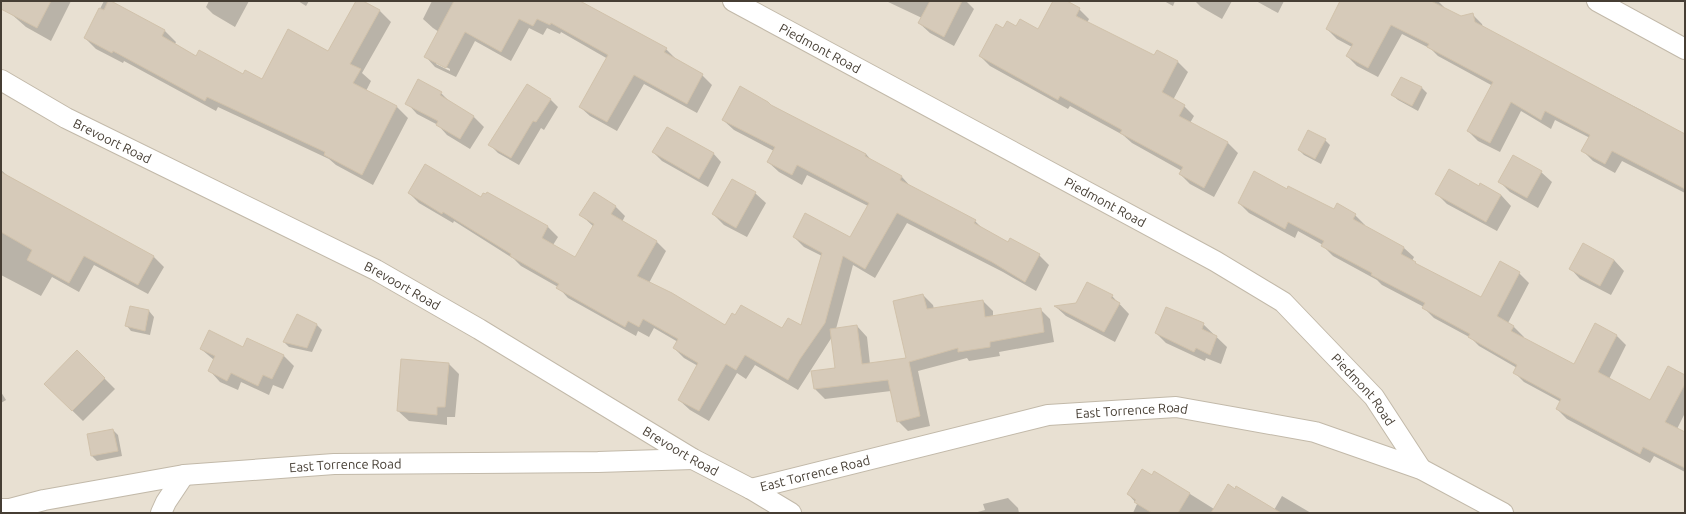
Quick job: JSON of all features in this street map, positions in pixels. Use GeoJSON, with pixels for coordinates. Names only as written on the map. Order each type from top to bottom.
{"type":"FeatureCollection","features":[{"type":"Feature","properties":{"kind":"street","name":"Piedmont Road"},"geometry":{"type":"LineString","coordinates":[[733,1],[1208,257],[1283,302],[1374,397],[1421,469]]}},
{"type":"Feature","properties":{"kind":"street"},"geometry":{"type":"LineString","coordinates":[[1597,1],[1685,49]]}},
{"type":"Feature","properties":{"kind":"street","name":"Brevoort Road"},"geometry":{"type":"LineString","coordinates":[[1,80],[66,118],[376,270],[492,337],[693,459],[751,489],[791,513]]}},
{"type":"Feature","properties":{"kind":"street","name":"East Torrence Road"},"geometry":{"type":"LineString","coordinates":[[751,489],[1048,415],[1176,407],[1315,432],[1421,469],[1503,513]]}},
{"type":"Feature","properties":{"kind":"street","name":"East Torrence Road"},"geometry":{"type":"LineString","coordinates":[[1,510],[44,500],[184,475],[334,464],[590,462],[693,459]]}},
{"type":"Feature","properties":{"kind":"street"},"geometry":{"type":"LineString","coordinates":[[161,513],[166,502],[184,475]]}},
{"type":"Feature","properties":{"kind":"street"},"geometry":{"type":"LineString","coordinates":[[28,513],[44,500]]}},
{"type":"Feature","properties":{"kind":"shaded area"},"geometry":{"type":"Polygon","coordinates":[[[1,1],[1685,1],[1685,513],[1,513],[1,1]]]}},
{"type":"Feature","properties":{"kind":"building"},"geometry":{"type":"Polygon","coordinates":[[[1,1],[51,1],[37,28],[1,9],[1,1]]]}},
{"type":"Feature","properties":{"kind":"building"},"geometry":{"type":"Polygon","coordinates":[[[108,1],[111,1],[165,30],[162,36],[196,56],[199,50],[243,74],[245,70],[262,79],[288,29],[328,51],[356,1],[363,1],[380,10],[350,64],[361,69],[353,83],[397,106],[362,175],[324,155],[325,152],[207,97],[205,101],[113,51],[112,53],[84,38],[99,8],[104,10],[108,1]]]}},
{"type":"Feature","properties":{"kind":"building"},"geometry":{"type":"Polygon","coordinates":[[[454,1],[580,1],[667,48],[664,52],[703,74],[687,104],[634,75],[607,122],[579,107],[608,55],[551,23],[550,25],[537,19],[533,26],[519,19],[501,52],[465,32],[446,68],[424,57],[454,1]]]}},
{"type":"Feature","properties":{"kind":"building"},"geometry":{"type":"Polygon","coordinates":[[[930,1],[962,1],[944,37],[918,23],[930,1]]]}},
{"type":"Feature","properties":{"kind":"building"},"geometry":{"type":"Polygon","coordinates":[[[1053,1],[1067,1],[1080,8],[1076,16],[1154,55],[1157,50],[1178,61],[1162,92],[1185,105],[1179,116],[1228,142],[1204,188],[1179,174],[1183,167],[1120,133],[1122,130],[1060,96],[1058,100],[979,56],[996,24],[1003,28],[1007,21],[1016,26],[1020,19],[1038,29],[1053,1]]]}},
{"type":"Feature","properties":{"kind":"building"},"geometry":{"type":"Polygon","coordinates":[[[1340,1],[1431,1],[1461,16],[1473,13],[1475,22],[1685,134],[1685,189],[1612,151],[1605,164],[1581,151],[1590,135],[1545,111],[1541,120],[1511,102],[1490,143],[1467,131],[1493,82],[1427,47],[1429,44],[1391,25],[1368,68],[1346,56],[1353,44],[1326,29],[1340,1]]]}},
{"type":"Feature","properties":{"kind":"building"},"geometry":{"type":"Polygon","coordinates":[[[1401,77],[1422,87],[1412,106],[1391,95],[1401,77]]]}},
{"type":"Feature","properties":{"kind":"building"},"geometry":{"type":"Polygon","coordinates":[[[418,79],[442,92],[440,95],[474,116],[460,139],[436,125],[438,121],[405,104],[418,79]]]}},
{"type":"Feature","properties":{"kind":"building"},"geometry":{"type":"Polygon","coordinates":[[[527,84],[551,99],[536,122],[533,121],[511,158],[488,145],[527,84]]]}},
{"type":"Feature","properties":{"kind":"building"},"geometry":{"type":"Polygon","coordinates":[[[740,86],[771,105],[866,154],[865,156],[902,176],[900,180],[976,220],[974,223],[1008,242],[1010,238],[1040,254],[1025,282],[992,262],[897,213],[865,269],[843,256],[825,323],[800,359],[788,380],[745,355],[736,370],[726,364],[699,411],[678,400],[698,363],[673,348],[678,339],[643,319],[639,327],[628,321],[625,327],[556,288],[559,284],[510,256],[511,254],[443,212],[442,214],[408,193],[425,164],[481,197],[483,193],[486,194],[487,192],[548,226],[542,238],[575,257],[594,224],[579,215],[594,192],[616,206],[611,214],[657,241],[637,276],[672,293],[725,325],[732,313],[735,315],[741,305],[782,328],[788,318],[801,325],[822,253],[793,237],[805,213],[850,237],[869,203],[797,165],[792,175],[767,162],[775,147],[722,120],[740,86]]]}},
{"type":"Feature","properties":{"kind":"building"},"geometry":{"type":"Polygon","coordinates":[[[667,127],[714,153],[699,179],[652,152],[667,127]]]}},
{"type":"Feature","properties":{"kind":"building"},"geometry":{"type":"Polygon","coordinates":[[[1308,130],[1326,139],[1315,159],[1298,150],[1308,130]]]}},
{"type":"Feature","properties":{"kind":"building"},"geometry":{"type":"Polygon","coordinates":[[[1513,155],[1542,171],[1527,198],[1498,182],[1513,155]]]}},
{"type":"Feature","properties":{"kind":"building"},"geometry":{"type":"Polygon","coordinates":[[[1449,169],[1479,186],[1480,183],[1501,195],[1486,222],[1435,194],[1449,169]]]}},
{"type":"Feature","properties":{"kind":"building"},"geometry":{"type":"Polygon","coordinates":[[[1254,171],[1287,189],[1288,186],[1334,209],[1337,203],[1356,214],[1353,219],[1404,247],[1401,254],[1416,262],[1415,263],[1481,297],[1500,261],[1520,272],[1497,316],[1514,326],[1511,331],[1574,364],[1595,323],[1617,335],[1598,372],[1650,400],[1668,366],[1685,375],[1685,384],[1665,422],[1685,432],[1685,468],[1643,447],[1640,454],[1556,409],[1561,399],[1513,373],[1517,365],[1468,337],[1470,334],[1422,308],[1425,303],[1371,275],[1372,273],[1321,246],[1324,241],[1288,222],[1285,229],[1238,203],[1254,171]]]}},
{"type":"Feature","properties":{"kind":"building"},"geometry":{"type":"Polygon","coordinates":[[[1,172],[154,256],[138,285],[84,256],[69,283],[27,260],[32,250],[1,232],[1,172]]]}},
{"type":"Feature","properties":{"kind":"building"},"geometry":{"type":"Polygon","coordinates":[[[732,179],[756,192],[736,228],[712,214],[732,179]]]}},
{"type":"Feature","properties":{"kind":"building"},"geometry":{"type":"Polygon","coordinates":[[[1583,243],[1614,260],[1600,286],[1569,269],[1583,243]]]}},
{"type":"Feature","properties":{"kind":"building"},"geometry":{"type":"Polygon","coordinates":[[[1087,282],[1113,295],[1111,298],[1120,303],[1104,332],[1054,306],[1076,303],[1087,282]]]}},
{"type":"Feature","properties":{"kind":"building"},"geometry":{"type":"Polygon","coordinates":[[[923,294],[927,309],[983,300],[985,317],[1041,308],[1044,332],[990,342],[990,347],[958,352],[958,348],[909,362],[920,416],[897,422],[888,380],[814,389],[811,371],[835,368],[830,329],[857,325],[862,364],[906,358],[893,301],[923,294]]]}},
{"type":"Feature","properties":{"kind":"building"},"geometry":{"type":"Polygon","coordinates":[[[130,306],[149,310],[145,331],[125,326],[130,306]]]}},
{"type":"Feature","properties":{"kind":"building"},"geometry":{"type":"Polygon","coordinates":[[[1166,307],[1204,323],[1202,329],[1217,336],[1210,355],[1196,348],[1194,352],[1155,333],[1166,307]]]}},
{"type":"Feature","properties":{"kind":"building"},"geometry":{"type":"Polygon","coordinates":[[[297,314],[317,324],[307,348],[283,342],[297,314]]]}},
{"type":"Feature","properties":{"kind":"building"},"geometry":{"type":"Polygon","coordinates":[[[209,330],[243,347],[247,338],[284,355],[272,379],[263,375],[258,386],[231,373],[227,381],[208,371],[215,356],[200,349],[209,330]]]}},
{"type":"Feature","properties":{"kind":"building"},"geometry":{"type":"Polygon","coordinates":[[[77,350],[105,378],[72,411],[44,384],[77,350]]]}},
{"type":"Feature","properties":{"kind":"building"},"geometry":{"type":"Polygon","coordinates":[[[401,359],[449,363],[445,407],[437,407],[437,415],[397,411],[401,359]]]}},
{"type":"Feature","properties":{"kind":"building"},"geometry":{"type":"Polygon","coordinates":[[[113,429],[118,451],[91,456],[87,434],[113,429]]]}},
{"type":"Feature","properties":{"kind":"building"},"geometry":{"type":"Polygon","coordinates":[[[1142,469],[1152,475],[1154,471],[1190,493],[1178,513],[1152,513],[1134,502],[1136,500],[1127,494],[1142,469]]]}},
{"type":"Feature","properties":{"kind":"building"},"geometry":{"type":"Polygon","coordinates":[[[1228,484],[1235,489],[1236,486],[1281,513],[1211,513],[1228,484]]]}}]}
